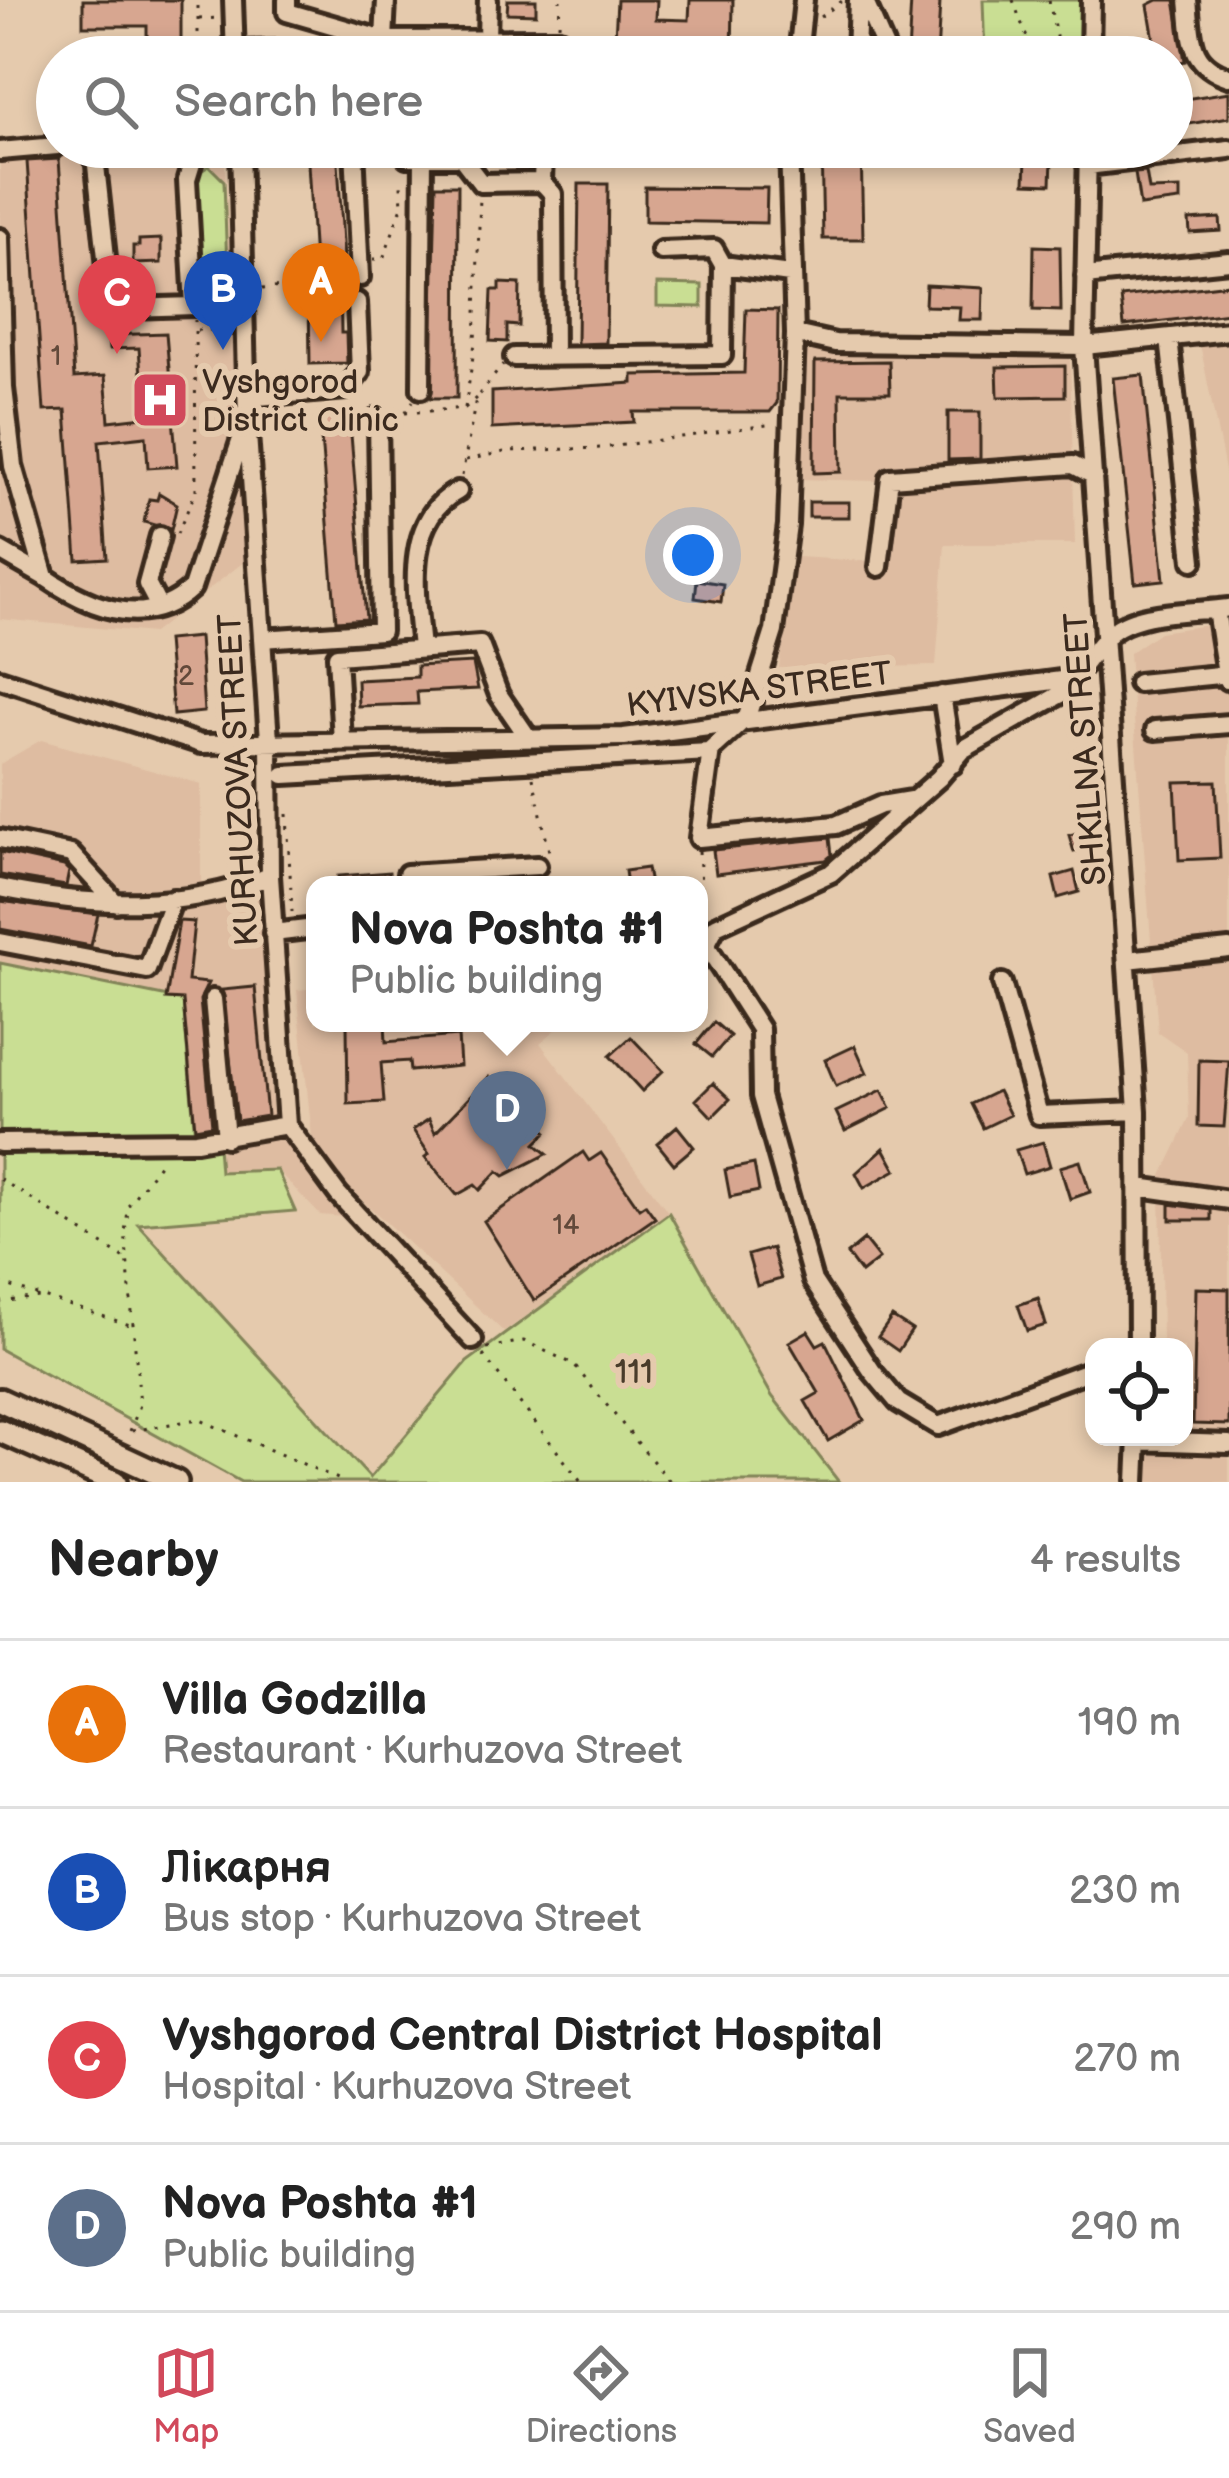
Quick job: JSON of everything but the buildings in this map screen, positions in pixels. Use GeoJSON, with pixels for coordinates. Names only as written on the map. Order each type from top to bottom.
{"type":"FeatureCollection","features":[{"type":"Feature","properties":{"kind":"main road"},"geometry":{"type":"LineString","coordinates":[[0,1400],[176,1482]]}},
{"type":"Feature","properties":{"kind":"main road"},"geometry":{"type":"LineString","coordinates":[[0,1431],[115,1482]]}},
{"type":"Feature","properties":{"kind":"street"},"geometry":{"type":"LineString","coordinates":[[233,0],[234,36]]}},
{"type":"Feature","properties":{"kind":"street"},"geometry":{"type":"LineString","coordinates":[[287,0],[287,12],[370,36]]}},
{"type":"Feature","properties":{"kind":"street"},"geometry":{"type":"LineString","coordinates":[[384,36],[386,0]]}},
{"type":"Feature","properties":{"kind":"street"},"geometry":{"type":"LineString","coordinates":[[487,36],[488,0]]}},
{"type":"Feature","properties":{"kind":"street"},"geometry":{"type":"LineString","coordinates":[[800,36],[804,0]]}},
{"type":"Feature","properties":{"kind":"street"},"geometry":{"type":"LineString","coordinates":[[858,36],[861,0]]}},
{"type":"Feature","properties":{"kind":"street"},"geometry":{"type":"LineString","coordinates":[[861,0],[879,36]]}},
{"type":"Feature","properties":{"kind":"street"},"geometry":{"type":"LineString","coordinates":[[1090,36],[1091,0]]}},
{"type":"Feature","properties":{"kind":"street"},"geometry":{"type":"LineString","coordinates":[[1188,0],[1191,36]]}},
{"type":"Feature","properties":{"kind":"street"},"geometry":{"type":"LineString","coordinates":[[1193,55],[1208,70],[1229,77]]}},
{"type":"Feature","properties":{"kind":"street"},"geometry":{"type":"LineString","coordinates":[[0,151],[36,148]]}},
{"type":"Feature","properties":{"kind":"street"},"geometry":{"type":"LineString","coordinates":[[1193,151],[1229,149]]}},
{"type":"Feature","properties":{"kind":"street"},"geometry":{"type":"LineString","coordinates":[[96,168],[109,285],[128,308],[194,306],[187,180],[191,168]]}},
{"type":"Feature","properties":{"kind":"street","name":"KURHUZOVA STREET"},"geometry":{"type":"LineString","coordinates":[[241,168],[248,419],[269,740],[269,876],[287,1125]]}},
{"type":"Feature","properties":{"kind":"street"},"geometry":{"type":"LineString","coordinates":[[354,168],[360,268]]}},
{"type":"Feature","properties":{"kind":"street"},"geometry":{"type":"LineString","coordinates":[[416,168],[421,389]]}},
{"type":"Feature","properties":{"kind":"street"},"geometry":{"type":"LineString","coordinates":[[469,168],[481,183],[542,182]]}},
{"type":"Feature","properties":{"kind":"street"},"geometry":{"type":"LineString","coordinates":[[542,168],[542,182],[553,194],[554,356]]}},
{"type":"Feature","properties":{"kind":"street"},"geometry":{"type":"LineString","coordinates":[[284,775],[529,766],[710,752],[747,717],[774,631],[788,525],[795,334],[789,168]]}},
{"type":"Feature","properties":{"kind":"street","name":"SHKILNA STREET"},"geometry":{"type":"LineString","coordinates":[[1087,168],[1084,346],[1137,1112],[1138,1338]]}},
{"type":"Feature","properties":{"kind":"street"},"geometry":{"type":"LineString","coordinates":[[0,238],[4,388],[13,466],[45,577]]}},
{"type":"Feature","properties":{"kind":"street"},"geometry":{"type":"LineString","coordinates":[[514,357],[722,355],[722,266],[714,250],[661,251]]}},
{"type":"Feature","properties":{"kind":"street"},"geometry":{"type":"LineString","coordinates":[[1085,277],[1229,261]]}},
{"type":"Feature","properties":{"kind":"street"},"geometry":{"type":"LineString","coordinates":[[722,266],[790,274]]}},
{"type":"Feature","properties":{"kind":"street"},"geometry":{"type":"LineString","coordinates":[[247,398],[346,388],[360,372],[357,302]]}},
{"type":"Feature","properties":{"kind":"street"},"geometry":{"type":"LineString","coordinates":[[795,334],[835,343],[1084,346],[1229,331]]}},
{"type":"Feature","properties":{"kind":"street"},"geometry":{"type":"LineString","coordinates":[[1169,338],[1193,560]]}},
{"type":"Feature","properties":{"kind":"street"},"geometry":{"type":"LineString","coordinates":[[262,639],[380,631],[378,418]]}},
{"type":"Feature","properties":{"kind":"street"},"geometry":{"type":"LineString","coordinates":[[0,551],[104,611],[178,601],[192,588],[248,419]]}},
{"type":"Feature","properties":{"kind":"street"},"geometry":{"type":"LineString","coordinates":[[879,567],[890,478],[1073,465],[1094,476]]}},
{"type":"Feature","properties":{"kind":"street"},"geometry":{"type":"LineString","coordinates":[[421,648],[414,573],[417,547],[442,499],[458,491]]}},
{"type":"Feature","properties":{"kind":"street"},"geometry":{"type":"LineString","coordinates":[[159,607],[147,584],[164,544]]}},
{"type":"Feature","properties":{"kind":"street"},"geometry":{"type":"LineString","coordinates":[[708,938],[716,926],[830,873],[964,749],[1061,694],[1069,679],[1089,666],[1107,636],[1135,620],[1223,609],[1227,678],[1138,683]]}},
{"type":"Feature","properties":{"kind":"street"},"geometry":{"type":"LineString","coordinates":[[342,742],[337,656],[480,645],[499,695],[527,736]]}},
{"type":"Feature","properties":{"kind":"street","name":"KYIVSKA STREET"},"geometry":{"type":"LineString","coordinates":[[0,679],[201,744],[624,737],[747,717],[1069,679]]}},
{"type":"Feature","properties":{"kind":"street"},"geometry":{"type":"LineString","coordinates":[[942,695],[953,764]]}},
{"type":"Feature","properties":{"kind":"street"},"geometry":{"type":"LineString","coordinates":[[1155,730],[1229,724]]}},
{"type":"Feature","properties":{"kind":"street"},"geometry":{"type":"LineString","coordinates":[[710,752],[699,838],[836,825],[881,805],[915,799]]}},
{"type":"Feature","properties":{"kind":"street"},"geometry":{"type":"LineString","coordinates":[[0,838],[70,854],[116,903]]}},
{"type":"Feature","properties":{"kind":"street"},"geometry":{"type":"LineString","coordinates":[[407,876],[536,866]]}},
{"type":"Feature","properties":{"kind":"street"},"geometry":{"type":"LineString","coordinates":[[0,888],[81,905],[219,896],[269,876]]}},
{"type":"Feature","properties":{"kind":"street"},"geometry":{"type":"LineString","coordinates":[[0,942],[147,970],[173,899]]}},
{"type":"Feature","properties":{"kind":"street"},"geometry":{"type":"LineString","coordinates":[[273,933],[306,929]]}},
{"type":"Feature","properties":{"kind":"street"},"geometry":{"type":"LineString","coordinates":[[1127,960],[1229,949]]}},
{"type":"Feature","properties":{"kind":"street"},"geometry":{"type":"LineString","coordinates":[[708,955],[760,1029],[761,1096],[814,1281],[898,1402],[938,1426],[1085,1372]]}},
{"type":"Feature","properties":{"kind":"street"},"geometry":{"type":"LineString","coordinates":[[1002,982],[1039,1115],[1137,1112]]}},
{"type":"Feature","properties":{"kind":"street"},"geometry":{"type":"LineString","coordinates":[[213,999],[226,1138]]}},
{"type":"Feature","properties":{"kind":"street"},"geometry":{"type":"LineString","coordinates":[[0,1143],[226,1138],[287,1125],[338,1194],[473,1340]]}},
{"type":"Feature","properties":{"kind":"street"},"geometry":{"type":"LineString","coordinates":[[1139,1187],[1229,1200]]}},
{"type":"Feature","properties":{"kind":"street"},"geometry":{"type":"LineString","coordinates":[[1193,1442],[1229,1444]]}},
{"type":"Feature","properties":{"kind":"street"},"geometry":{"type":"LineString","coordinates":[[1136,1482],[1138,1446]]}},
{"type":"Feature","properties":{"kind":"path"},"geometry":{"type":"LineString","coordinates":[[198,0],[198,36]]}},
{"type":"Feature","properties":{"kind":"path"},"geometry":{"type":"LineString","coordinates":[[558,36],[560,0]]}},
{"type":"Feature","properties":{"kind":"path"},"geometry":{"type":"LineString","coordinates":[[801,31],[843,0]]}},
{"type":"Feature","properties":{"kind":"path"},"geometry":{"type":"LineString","coordinates":[[1013,0],[1026,36]]}},
{"type":"Feature","properties":{"kind":"path"},"geometry":{"type":"LineString","coordinates":[[1049,0],[1056,36]]}},
{"type":"Feature","properties":{"kind":"path"},"geometry":{"type":"LineString","coordinates":[[465,408],[475,343],[481,183]]}},
{"type":"Feature","properties":{"kind":"path"},"geometry":{"type":"LineString","coordinates":[[256,289],[332,286],[383,259],[401,207],[401,184]]}},
{"type":"Feature","properties":{"kind":"path"},"geometry":{"type":"LineString","coordinates":[[164,544],[196,491],[194,306]]}},
{"type":"Feature","properties":{"kind":"path"},"geometry":{"type":"LineString","coordinates":[[196,330],[215,330]]}},
{"type":"Feature","properties":{"kind":"path"},"geometry":{"type":"LineString","coordinates":[[378,418],[465,408],[514,357]]}},
{"type":"Feature","properties":{"kind":"path"},"geometry":{"type":"LineString","coordinates":[[405,413],[421,389]]}},
{"type":"Feature","properties":{"kind":"path"},"geometry":{"type":"LineString","coordinates":[[458,491],[476,398]]}},
{"type":"Feature","properties":{"kind":"path"},"geometry":{"type":"LineString","coordinates":[[466,460],[509,451],[602,448],[733,428],[792,425]]}},
{"type":"Feature","properties":{"kind":"path"},"geometry":{"type":"LineString","coordinates":[[529,766],[552,863],[536,866]]}},
{"type":"Feature","properties":{"kind":"path"},"geometry":{"type":"LineString","coordinates":[[284,775],[293,930]]}},
{"type":"Feature","properties":{"kind":"path"},"geometry":{"type":"LineString","coordinates":[[699,838],[700,876]]}},
{"type":"Feature","properties":{"kind":"path"},"geometry":{"type":"LineString","coordinates":[[168,1154],[130,1204],[126,1260],[140,1405],[130,1431],[199,1418],[345,1482]]}},
{"type":"Feature","properties":{"kind":"path"},"geometry":{"type":"LineString","coordinates":[[0,1179],[126,1260]]}},
{"type":"Feature","properties":{"kind":"path"},"geometry":{"type":"LineString","coordinates":[[0,1283],[132,1326]]}},
{"type":"Feature","properties":{"kind":"path"},"geometry":{"type":"LineString","coordinates":[[0,1302],[40,1297]]}},
{"type":"Feature","properties":{"kind":"path"},"geometry":{"type":"LineString","coordinates":[[580,1482],[508,1394],[480,1350],[524,1340],[573,1364],[670,1482]]}},
{"type":"Feature","properties":{"kind":"shaded area"},"geometry":{"type":"Polygon","coordinates":[[[36,136],[36,168],[225,168],[245,561],[153,633],[0,619],[0,138],[36,136]]]}},
{"type":"Feature","properties":{"kind":"shaded area"},"geometry":{"type":"Polygon","coordinates":[[[1229,336],[1229,490],[1199,339],[1229,336]]]}},
{"type":"Feature","properties":{"kind":"shaded area"},"geometry":{"type":"Polygon","coordinates":[[[804,352],[1070,354],[1075,544],[945,544],[936,666],[779,668],[796,557],[867,561],[880,481],[795,479],[804,352]]]}},
{"type":"Feature","properties":{"kind":"shaded area"},"geometry":{"type":"Polygon","coordinates":[[[1229,622],[1229,1434],[1193,1432],[1193,1338],[1162,1338],[1160,1180],[1189,1119],[1187,1052],[1158,1032],[1129,653],[1159,632],[1229,622]]]}},
{"type":"Feature","properties":{"kind":"shaded area"},"geometry":{"type":"Polygon","coordinates":[[[41,740],[201,784],[201,909],[261,892],[274,1138],[289,1138],[293,1156],[356,1218],[320,1215],[277,1170],[219,1172],[208,1004],[0,963],[0,764],[41,740]]]}},
{"type":"Feature","properties":{"kind":"shaded area"},"geometry":{"type":"Polygon","coordinates":[[[306,989],[306,1032],[553,1032],[540,1043],[669,1213],[504,1332],[334,1174],[313,1147],[297,990],[306,989]]]}},
{"type":"Feature","properties":{"kind":"shaded area"},"geometry":{"type":"Polygon","coordinates":[[[1147,1454],[1229,1456],[1229,1482],[1147,1482],[1147,1454]]]}},
{"type":"Feature","properties":{"kind":"green space"},"geometry":{"type":"Polygon","coordinates":[[[983,0],[1083,0],[1082,36],[984,36],[983,0]]]}},
{"type":"Feature","properties":{"kind":"green space"},"geometry":{"type":"Polygon","coordinates":[[[211,168],[224,181],[228,299],[213,311],[200,301],[196,174],[211,168]]]}},
{"type":"Feature","properties":{"kind":"green space"},"geometry":{"type":"Polygon","coordinates":[[[657,284],[702,285],[702,307],[657,306],[657,284]]]}},
{"type":"Feature","properties":{"kind":"green space","name":"111"},"geometry":{"type":"Polygon","coordinates":[[[0,963],[183,1000],[195,1136],[217,1134],[220,1172],[277,1170],[295,1211],[138,1224],[370,1478],[467,1362],[669,1213],[772,1396],[839,1482],[241,1482],[0,1349],[0,963]]]}},
{"type":"Feature","properties":{"kind":"place","name":"Villa Godzilla"},"geometry":{"type":"Point","coordinates":[321,342]}},
{"type":"Feature","properties":{"kind":"place","name":"Лікарня"},"geometry":{"type":"Point","coordinates":[223,350]}},
{"type":"Feature","properties":{"kind":"place","name":"Vyshgorod Central District Hospital"},"geometry":{"type":"Point","coordinates":[117,354]}},
{"type":"Feature","properties":{"kind":"place","name":"Vyshgorod District Clinic"},"geometry":{"type":"Point","coordinates":[160,400]}},
{"type":"Feature","properties":{"kind":"place","name":"Nova Poshta #1"},"geometry":{"type":"Point","coordinates":[507,1170]}}]}
